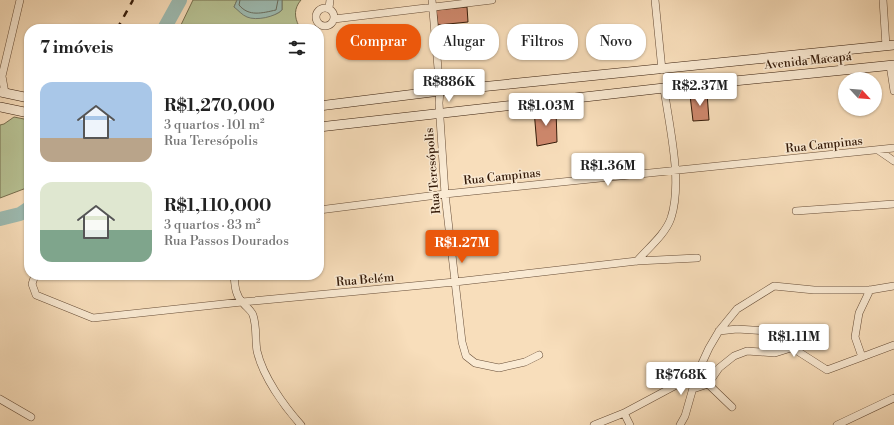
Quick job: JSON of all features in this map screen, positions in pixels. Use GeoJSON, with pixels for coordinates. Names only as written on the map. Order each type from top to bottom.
{"type":"FeatureCollection","features":[{"type":"Feature","properties":{"kind":"main road","name":"Avenida Macapá"},"geometry":{"type":"LineString","coordinates":[[324,105],[440,91],[662,70],[890,45]]}},
{"type":"Feature","properties":{"kind":"main road","name":"Avenida Macapá"},"geometry":{"type":"LineString","coordinates":[[324,126],[664,88],[892,65]]}},
{"type":"Feature","properties":{"kind":"main road"},"geometry":{"type":"LineString","coordinates":[[1,92],[24,97]]}},
{"type":"Feature","properties":{"kind":"main road"},"geometry":{"type":"LineString","coordinates":[[0,107],[24,112]]}},
{"type":"Feature","properties":{"kind":"street"},"geometry":{"type":"LineString","coordinates":[[1,92],[2,76],[20,0]]}},
{"type":"Feature","properties":{"kind":"street"},"geometry":{"type":"LineString","coordinates":[[329,8],[330,0]]}},
{"type":"Feature","properties":{"kind":"street"},"geometry":{"type":"LineString","coordinates":[[324,26],[328,25],[334,19],[432,3],[492,0]]}},
{"type":"Feature","properties":{"kind":"street"},"geometry":{"type":"LineString","coordinates":[[655,0],[662,70]]}},
{"type":"Feature","properties":{"kind":"street"},"geometry":{"type":"LineString","coordinates":[[883,0],[890,45]]}},
{"type":"Feature","properties":{"kind":"street","name":"Rua Teresópolis"},"geometry":{"type":"LineString","coordinates":[[432,3],[440,91],[445,194],[462,342],[466,356],[474,363],[499,368],[525,362],[539,355]]}},
{"type":"Feature","properties":{"kind":"street"},"geometry":{"type":"LineString","coordinates":[[317,24],[315,17],[318,11],[323,7],[329,8],[333,12],[334,19]]}},
{"type":"Feature","properties":{"kind":"street"},"geometry":{"type":"LineString","coordinates":[[892,65],[894,90]]}},
{"type":"Feature","properties":{"kind":"street"},"geometry":{"type":"LineString","coordinates":[[637,261],[662,234],[671,219],[674,202],[675,170],[664,88]]}},
{"type":"Feature","properties":{"kind":"street","name":"Rua Campinas"},"geometry":{"type":"LineString","coordinates":[[324,209],[445,194],[894,148]]}},
{"type":"Feature","properties":{"kind":"street","name":"Rua Campinas"},"geometry":{"type":"LineString","coordinates":[[878,150],[894,161]]}},
{"type":"Feature","properties":{"kind":"street"},"geometry":{"type":"LineString","coordinates":[[796,211],[894,204]]}},
{"type":"Feature","properties":{"kind":"street","name":"Rua Belém"},"geometry":{"type":"LineString","coordinates":[[33,280],[32,284],[36,295],[93,318],[455,282],[637,261],[697,258]]}},
{"type":"Feature","properties":{"kind":"street"},"geometry":{"type":"LineString","coordinates":[[234,280],[235,292],[253,313],[257,332],[257,351],[269,381],[289,411],[301,425]]}},
{"type":"Feature","properties":{"kind":"street"},"geometry":{"type":"LineString","coordinates":[[680,425],[685,416],[697,374],[709,348],[719,331],[737,309],[774,286],[814,290],[870,290],[894,286]]}},
{"type":"Feature","properties":{"kind":"street"},"geometry":{"type":"LineString","coordinates":[[862,357],[855,336],[860,313],[870,290]]}},
{"type":"Feature","properties":{"kind":"street"},"geometry":{"type":"LineString","coordinates":[[719,331],[737,329],[766,331],[794,347],[827,370],[894,345]]}},
{"type":"Feature","properties":{"kind":"street"},"geometry":{"type":"LineString","coordinates":[[693,389],[708,384],[719,368],[734,356],[747,351],[775,354],[794,347]]}},
{"type":"Feature","properties":{"kind":"street"},"geometry":{"type":"LineString","coordinates":[[594,425],[624,413],[697,374]]}},
{"type":"Feature","properties":{"kind":"street"},"geometry":{"type":"LineString","coordinates":[[708,384],[732,406]]}},
{"type":"Feature","properties":{"kind":"street"},"geometry":{"type":"LineString","coordinates":[[837,425],[894,398]]}},
{"type":"Feature","properties":{"kind":"street"},"geometry":{"type":"LineString","coordinates":[[0,399],[31,417]]}},
{"type":"Feature","properties":{"kind":"street"},"geometry":{"type":"LineString","coordinates":[[624,413],[630,425]]}},
{"type":"Feature","properties":{"kind":"green space"},"geometry":{"type":"Polygon","coordinates":[[[193,0],[237,0],[234,7],[259,14],[271,15],[282,10],[282,0],[301,0],[297,6],[296,13],[298,24],[181,24],[193,0]]]}},
{"type":"Feature","properties":{"kind":"green space"},"geometry":{"type":"Polygon","coordinates":[[[14,117],[24,119],[24,189],[0,198],[0,125],[14,117]]]}},
{"type":"Feature","properties":{"kind":"water"},"geometry":{"type":"Polygon","coordinates":[[[237,0],[282,0],[282,10],[275,15],[255,19],[243,15],[234,7],[237,0]]]}},
{"type":"Feature","properties":{"kind":"building"},"geometry":{"type":"Polygon","coordinates":[[[467,7],[468,22],[438,24],[436,10],[467,7]]]}},
{"type":"Feature","properties":{"kind":"building"},"geometry":{"type":"Polygon","coordinates":[[[707,93],[709,120],[693,121],[690,95],[707,93]]]}},
{"type":"Feature","properties":{"kind":"building"},"geometry":{"type":"Polygon","coordinates":[[[556,109],[557,142],[537,146],[534,110],[556,109]]]}},
{"type":"Feature","properties":{"kind":"waterway"},"geometry":{"type":"LineString","coordinates":[[167,24],[180,0]]}},
{"type":"Feature","properties":{"kind":"waterway"},"geometry":{"type":"LineString","coordinates":[[0,219],[20,214],[24,211]]}},
{"type":"Feature","properties":{"kind":"railway"},"geometry":{"type":"LineString","coordinates":[[120,24],[133,0]]}}]}
